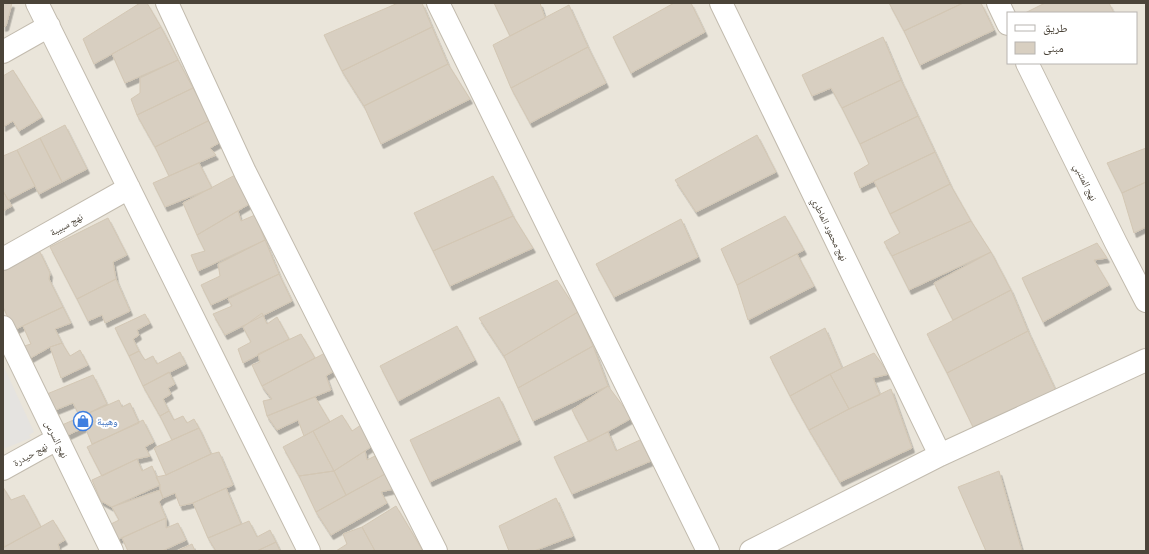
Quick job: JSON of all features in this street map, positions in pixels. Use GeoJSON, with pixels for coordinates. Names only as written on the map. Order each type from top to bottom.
{"type":"FeatureCollection","features":[{"type":"Feature","properties":{"kind":"street"},"geometry":{"type":"LineString","coordinates":[[38,3],[309,551]]}},
{"type":"Feature","properties":{"kind":"street"},"geometry":{"type":"LineString","coordinates":[[167,3],[245,172],[436,551]]}},
{"type":"Feature","properties":{"kind":"street"},"geometry":{"type":"LineString","coordinates":[[438,3],[708,551]]}},
{"type":"Feature","properties":{"kind":"street","name":"نهج محمود الماطري"},"geometry":{"type":"LineString","coordinates":[[721,3],[940,455]]}},
{"type":"Feature","properties":{"kind":"street"},"geometry":{"type":"LineString","coordinates":[[998,3],[1007,22]]}},
{"type":"Feature","properties":{"kind":"street"},"geometry":{"type":"LineString","coordinates":[[3,52],[49,26]]}},
{"type":"Feature","properties":{"kind":"street","name":"نهج المتنبي"},"geometry":{"type":"LineString","coordinates":[[1027,64],[1146,301]]}},
{"type":"Feature","properties":{"kind":"street","name":"نهج سبيبة"},"geometry":{"type":"LineString","coordinates":[[3,259],[129,188]]}},
{"type":"Feature","properties":{"kind":"street","name":"نهج السرس"},"geometry":{"type":"LineString","coordinates":[[3,327],[112,551]]}},
{"type":"Feature","properties":{"kind":"street"},"geometry":{"type":"LineString","coordinates":[[751,551],[940,455],[1146,360]]}},
{"type":"Feature","properties":{"kind":"street","name":"نهج حيدرة"},"geometry":{"type":"LineString","coordinates":[[3,469],[58,439]]}},
{"type":"Feature","properties":{"kind":"shaded area"},"geometry":{"type":"Polygon","coordinates":[[[3,3],[1146,3],[1146,551],[3,551],[3,3]]]}},
{"type":"Feature","properties":{"kind":"shaded area"},"geometry":{"type":"Polygon","coordinates":[[[3,365],[34,432],[29,435],[31,438],[3,449],[3,365]]]}},
{"type":"Feature","properties":{"kind":"building"},"geometry":{"type":"Polygon","coordinates":[[[3,3],[12,3],[6,26],[3,27],[3,3]]]}},
{"type":"Feature","properties":{"kind":"building"},"geometry":{"type":"Polygon","coordinates":[[[140,3],[147,3],[161,27],[94,64],[83,39],[140,3]]]}},
{"type":"Feature","properties":{"kind":"building"},"geometry":{"type":"Polygon","coordinates":[[[398,3],[422,3],[432,27],[342,71],[324,35],[398,3]]]}},
{"type":"Feature","properties":{"kind":"building"},"geometry":{"type":"Polygon","coordinates":[[[494,3],[540,3],[545,18],[510,36],[494,3]]]}},
{"type":"Feature","properties":{"kind":"building"},"geometry":{"type":"Polygon","coordinates":[[[674,3],[691,3],[705,32],[631,73],[613,37],[674,3]]]}},
{"type":"Feature","properties":{"kind":"building"},"geometry":{"type":"Polygon","coordinates":[[[889,3],[963,3],[904,31],[889,3]]]}},
{"type":"Feature","properties":{"kind":"building"},"geometry":{"type":"Polygon","coordinates":[[[963,3],[981,3],[994,30],[920,65],[904,31],[963,3]]]}},
{"type":"Feature","properties":{"kind":"building"},"geometry":{"type":"Polygon","coordinates":[[[1045,3],[1109,3],[1114,12],[1027,12],[1045,3]]]}},
{"type":"Feature","properties":{"kind":"building"},"geometry":{"type":"Polygon","coordinates":[[[569,5],[588,47],[511,88],[493,45],[569,5]]]}},
{"type":"Feature","properties":{"kind":"building"},"geometry":{"type":"Polygon","coordinates":[[[161,27],[178,60],[125,83],[112,54],[161,27]]]}},
{"type":"Feature","properties":{"kind":"building"},"geometry":{"type":"Polygon","coordinates":[[[432,27],[448,64],[364,106],[342,71],[432,27]]]}},
{"type":"Feature","properties":{"kind":"building"},"geometry":{"type":"Polygon","coordinates":[[[883,37],[901,80],[842,108],[831,88],[812,96],[802,75],[883,37]]]}},
{"type":"Feature","properties":{"kind":"building"},"geometry":{"type":"Polygon","coordinates":[[[588,47],[606,83],[530,123],[511,88],[588,47]]]}},
{"type":"Feature","properties":{"kind":"building"},"geometry":{"type":"Polygon","coordinates":[[[178,60],[193,88],[137,115],[131,99],[140,93],[140,78],[178,60]]]}},
{"type":"Feature","properties":{"kind":"building"},"geometry":{"type":"Polygon","coordinates":[[[448,64],[470,99],[381,144],[364,106],[448,64]]]}},
{"type":"Feature","properties":{"kind":"building"},"geometry":{"type":"Polygon","coordinates":[[[13,70],[42,117],[19,131],[13,121],[3,127],[3,76],[13,70]]]}},
{"type":"Feature","properties":{"kind":"building"},"geometry":{"type":"Polygon","coordinates":[[[901,80],[918,116],[860,144],[842,108],[901,80]]]}},
{"type":"Feature","properties":{"kind":"building"},"geometry":{"type":"Polygon","coordinates":[[[193,88],[210,120],[155,147],[137,115],[193,88]]]}},
{"type":"Feature","properties":{"kind":"building"},"geometry":{"type":"Polygon","coordinates":[[[918,116],[935,152],[860,188],[854,173],[869,164],[860,144],[918,116]]]}},
{"type":"Feature","properties":{"kind":"building"},"geometry":{"type":"Polygon","coordinates":[[[210,120],[219,143],[210,148],[216,155],[169,176],[155,147],[210,120]]]}},
{"type":"Feature","properties":{"kind":"building"},"geometry":{"type":"Polygon","coordinates":[[[65,125],[87,169],[62,182],[40,138],[65,125]]]}},
{"type":"Feature","properties":{"kind":"building"},"geometry":{"type":"Polygon","coordinates":[[[757,135],[776,172],[696,212],[675,180],[757,135]]]}},
{"type":"Feature","properties":{"kind":"building"},"geometry":{"type":"Polygon","coordinates":[[[40,138],[62,182],[39,194],[17,150],[40,138]]]}},
{"type":"Feature","properties":{"kind":"building"},"geometry":{"type":"Polygon","coordinates":[[[1146,148],[1146,182],[1122,193],[1107,163],[1146,148]]]}},
{"type":"Feature","properties":{"kind":"building"},"geometry":{"type":"Polygon","coordinates":[[[17,150],[35,186],[8,200],[3,191],[3,156],[17,150]]]}},
{"type":"Feature","properties":{"kind":"building"},"geometry":{"type":"Polygon","coordinates":[[[935,152],[950,184],[890,214],[874,181],[935,152]]]}},
{"type":"Feature","properties":{"kind":"building"},"geometry":{"type":"Polygon","coordinates":[[[199,163],[212,188],[165,207],[153,183],[199,163]]]}},
{"type":"Feature","properties":{"kind":"building"},"geometry":{"type":"Polygon","coordinates":[[[237,174],[251,203],[197,235],[183,203],[237,174]]]}},
{"type":"Feature","properties":{"kind":"building"},"geometry":{"type":"Polygon","coordinates":[[[493,176],[513,216],[433,251],[414,213],[493,176]]]}},
{"type":"Feature","properties":{"kind":"building"},"geometry":{"type":"Polygon","coordinates":[[[1146,182],[1146,227],[1134,233],[1122,193],[1146,182]]]}},
{"type":"Feature","properties":{"kind":"building"},"geometry":{"type":"Polygon","coordinates":[[[950,184],[971,221],[892,256],[884,242],[900,233],[890,214],[950,184]]]}},
{"type":"Feature","properties":{"kind":"building"},"geometry":{"type":"Polygon","coordinates":[[[3,191],[12,206],[3,211],[3,191]]]}},
{"type":"Feature","properties":{"kind":"building"},"geometry":{"type":"Polygon","coordinates":[[[238,211],[241,221],[255,215],[265,240],[198,271],[191,255],[205,251],[197,235],[238,211]]]}},
{"type":"Feature","properties":{"kind":"building"},"geometry":{"type":"Polygon","coordinates":[[[513,216],[533,248],[450,286],[433,251],[513,216]]]}},
{"type":"Feature","properties":{"kind":"building"},"geometry":{"type":"Polygon","coordinates":[[[785,216],[804,250],[737,285],[721,249],[785,216]]]}},
{"type":"Feature","properties":{"kind":"building"},"geometry":{"type":"Polygon","coordinates":[[[108,218],[127,255],[113,262],[116,279],[77,299],[50,247],[108,218]]]}},
{"type":"Feature","properties":{"kind":"building"},"geometry":{"type":"Polygon","coordinates":[[[681,219],[698,257],[614,297],[596,264],[681,219]]]}},
{"type":"Feature","properties":{"kind":"building"},"geometry":{"type":"Polygon","coordinates":[[[971,221],[991,252],[909,290],[892,256],[971,221]]]}},
{"type":"Feature","properties":{"kind":"building"},"geometry":{"type":"Polygon","coordinates":[[[265,240],[279,274],[211,305],[201,285],[220,276],[218,264],[265,240]]]}},
{"type":"Feature","properties":{"kind":"building"},"geometry":{"type":"Polygon","coordinates":[[[1097,243],[1107,258],[1094,260],[1109,285],[1043,322],[1022,278],[1097,243]]]}},
{"type":"Feature","properties":{"kind":"building"},"geometry":{"type":"Polygon","coordinates":[[[39,250],[50,273],[49,279],[63,307],[14,330],[3,307],[3,268],[39,250]]]}},
{"type":"Feature","properties":{"kind":"building"},"geometry":{"type":"Polygon","coordinates":[[[991,252],[1011,290],[953,320],[934,283],[991,252]]]}},
{"type":"Feature","properties":{"kind":"building"},"geometry":{"type":"Polygon","coordinates":[[[797,254],[814,286],[748,320],[737,285],[797,254]]]}},
{"type":"Feature","properties":{"kind":"building"},"geometry":{"type":"Polygon","coordinates":[[[279,274],[292,301],[225,335],[213,314],[232,306],[228,299],[279,274]]]}},
{"type":"Feature","properties":{"kind":"building"},"geometry":{"type":"Polygon","coordinates":[[[116,279],[130,311],[105,323],[102,315],[88,321],[77,299],[116,279]]]}},
{"type":"Feature","properties":{"kind":"building"},"geometry":{"type":"Polygon","coordinates":[[[557,280],[578,312],[504,356],[479,318],[557,280]]]}},
{"type":"Feature","properties":{"kind":"building"},"geometry":{"type":"Polygon","coordinates":[[[1011,290],[1028,331],[947,373],[927,334],[1011,290]]]}},
{"type":"Feature","properties":{"kind":"building"},"geometry":{"type":"Polygon","coordinates":[[[63,307],[71,323],[55,329],[62,343],[50,347],[27,360],[21,347],[31,344],[23,326],[63,307]]]}},
{"type":"Feature","properties":{"kind":"building"},"geometry":{"type":"Polygon","coordinates":[[[578,312],[593,346],[518,388],[504,356],[578,312]]]}},
{"type":"Feature","properties":{"kind":"building"},"geometry":{"type":"Polygon","coordinates":[[[262,313],[267,324],[277,317],[289,339],[243,363],[238,349],[251,342],[243,327],[262,313]]]}},
{"type":"Feature","properties":{"kind":"building"},"geometry":{"type":"Polygon","coordinates":[[[145,314],[150,323],[137,330],[139,335],[133,339],[139,351],[129,356],[115,328],[145,314]]]}},
{"type":"Feature","properties":{"kind":"building"},"geometry":{"type":"Polygon","coordinates":[[[457,326],[475,360],[398,401],[380,366],[457,326]]]}},
{"type":"Feature","properties":{"kind":"building"},"geometry":{"type":"Polygon","coordinates":[[[825,328],[842,368],[790,396],[770,357],[825,328]]]}},
{"type":"Feature","properties":{"kind":"building"},"geometry":{"type":"Polygon","coordinates":[[[1028,331],[1056,391],[973,427],[947,373],[1028,331]]]}},
{"type":"Feature","properties":{"kind":"building"},"geometry":{"type":"Polygon","coordinates":[[[301,334],[315,358],[262,386],[252,365],[260,362],[258,354],[301,334]]]}},
{"type":"Feature","properties":{"kind":"building"},"geometry":{"type":"Polygon","coordinates":[[[62,343],[70,356],[80,350],[88,365],[61,378],[50,347],[62,343]]]}},
{"type":"Feature","properties":{"kind":"building"},"geometry":{"type":"Polygon","coordinates":[[[593,346],[608,386],[533,421],[518,388],[593,346]]]}},
{"type":"Feature","properties":{"kind":"building"},"geometry":{"type":"Polygon","coordinates":[[[139,351],[145,360],[153,356],[157,364],[180,352],[186,364],[143,386],[129,356],[139,351]]]}},
{"type":"Feature","properties":{"kind":"building"},"geometry":{"type":"Polygon","coordinates":[[[325,353],[334,371],[326,376],[331,390],[267,416],[263,401],[272,399],[262,386],[325,353]]]}},
{"type":"Feature","properties":{"kind":"building"},"geometry":{"type":"Polygon","coordinates":[[[874,353],[889,374],[873,378],[880,395],[849,409],[830,374],[874,353]]]}},
{"type":"Feature","properties":{"kind":"building"},"geometry":{"type":"Polygon","coordinates":[[[169,372],[175,384],[168,388],[171,394],[163,399],[169,411],[160,416],[143,386],[169,372]]]}},
{"type":"Feature","properties":{"kind":"building"},"geometry":{"type":"Polygon","coordinates":[[[830,374],[849,409],[809,430],[790,396],[830,374]]]}},
{"type":"Feature","properties":{"kind":"building"},"geometry":{"type":"Polygon","coordinates":[[[93,375],[107,404],[80,417],[73,403],[53,411],[47,394],[93,375]]]}},
{"type":"Feature","properties":{"kind":"building"},"geometry":{"type":"Polygon","coordinates":[[[608,386],[632,418],[589,442],[572,410],[608,386]]]}},
{"type":"Feature","properties":{"kind":"building"},"geometry":{"type":"Polygon","coordinates":[[[891,389],[912,448],[840,482],[809,430],[891,389]]]}},
{"type":"Feature","properties":{"kind":"building"},"geometry":{"type":"Polygon","coordinates":[[[315,397],[330,422],[304,436],[298,420],[277,430],[267,416],[315,397]]]}},
{"type":"Feature","properties":{"kind":"building"},"geometry":{"type":"Polygon","coordinates":[[[499,397],[519,440],[430,482],[410,440],[499,397]]]}},
{"type":"Feature","properties":{"kind":"building"},"geometry":{"type":"Polygon","coordinates":[[[119,400],[122,407],[130,403],[139,423],[92,444],[85,427],[66,436],[62,425],[119,400]]]}},
{"type":"Feature","properties":{"kind":"building"},"geometry":{"type":"Polygon","coordinates":[[[169,411],[174,420],[183,416],[187,423],[194,419],[199,428],[172,440],[160,416],[169,411]]]}},
{"type":"Feature","properties":{"kind":"building"},"geometry":{"type":"Polygon","coordinates":[[[342,415],[352,431],[361,425],[374,445],[334,471],[313,431],[342,415]]]}},
{"type":"Feature","properties":{"kind":"building"},"geometry":{"type":"Polygon","coordinates":[[[143,420],[154,442],[145,447],[150,456],[137,459],[102,476],[87,447],[143,420]]]}},
{"type":"Feature","properties":{"kind":"building"},"geometry":{"type":"Polygon","coordinates":[[[199,428],[211,454],[166,475],[154,448],[199,428]]]}},
{"type":"Feature","properties":{"kind":"building"},"geometry":{"type":"Polygon","coordinates":[[[313,431],[334,471],[299,476],[283,447],[313,431]]]}},
{"type":"Feature","properties":{"kind":"building"},"geometry":{"type":"Polygon","coordinates":[[[608,432],[616,451],[640,440],[651,461],[572,494],[554,457],[608,432]]]}},
{"type":"Feature","properties":{"kind":"building"},"geometry":{"type":"Polygon","coordinates":[[[365,451],[367,460],[375,456],[385,474],[346,495],[334,471],[365,451]]]}},
{"type":"Feature","properties":{"kind":"building"},"geometry":{"type":"Polygon","coordinates":[[[219,452],[233,485],[193,503],[180,506],[175,493],[163,498],[160,485],[156,477],[166,475],[211,454],[219,452]]]}},
{"type":"Feature","properties":{"kind":"building"},"geometry":{"type":"Polygon","coordinates":[[[137,459],[142,471],[152,466],[160,485],[112,507],[101,501],[92,480],[137,459]]]}},
{"type":"Feature","properties":{"kind":"building"},"geometry":{"type":"Polygon","coordinates":[[[334,471],[346,495],[316,512],[299,476],[334,471]]]}},
{"type":"Feature","properties":{"kind":"building"},"geometry":{"type":"Polygon","coordinates":[[[999,471],[1022,551],[986,551],[958,487],[999,471]]]}},
{"type":"Feature","properties":{"kind":"building"},"geometry":{"type":"Polygon","coordinates":[[[385,474],[394,489],[381,492],[387,503],[331,535],[316,512],[385,474]]]}},
{"type":"Feature","properties":{"kind":"building"},"geometry":{"type":"Polygon","coordinates":[[[3,487],[11,500],[24,495],[41,527],[4,547],[3,487]]]}},
{"type":"Feature","properties":{"kind":"building"},"geometry":{"type":"Polygon","coordinates":[[[226,488],[241,524],[208,538],[193,503],[226,488]]]}},
{"type":"Feature","properties":{"kind":"building"},"geometry":{"type":"Polygon","coordinates":[[[160,490],[163,498],[159,502],[166,518],[112,542],[105,527],[119,520],[112,507],[160,490]]]}},
{"type":"Feature","properties":{"kind":"building"},"geometry":{"type":"Polygon","coordinates":[[[556,498],[573,536],[534,551],[509,551],[499,526],[556,498]]]}},
{"type":"Feature","properties":{"kind":"building"},"geometry":{"type":"Polygon","coordinates":[[[396,506],[423,551],[375,551],[362,527],[396,506]]]}},
{"type":"Feature","properties":{"kind":"building"},"geometry":{"type":"Polygon","coordinates":[[[166,518],[166,528],[178,523],[186,540],[162,551],[128,551],[122,538],[166,518]]]}},
{"type":"Feature","properties":{"kind":"building"},"geometry":{"type":"Polygon","coordinates":[[[53,520],[65,540],[58,544],[60,551],[3,551],[3,548],[53,520]]]}},
{"type":"Feature","properties":{"kind":"building"},"geometry":{"type":"Polygon","coordinates":[[[249,521],[257,537],[270,530],[276,542],[257,551],[216,551],[208,538],[249,521]]]}},
{"type":"Feature","properties":{"kind":"building"},"geometry":{"type":"Polygon","coordinates":[[[362,527],[375,551],[336,551],[347,544],[343,534],[362,527]]]}},
{"type":"Feature","properties":{"kind":"building"},"geometry":{"type":"Polygon","coordinates":[[[276,542],[280,551],[257,551],[276,542]]]}},
{"type":"Feature","properties":{"kind":"building"},"geometry":{"type":"Polygon","coordinates":[[[192,544],[195,551],[177,551],[192,544]]]}},
{"type":"Feature","properties":{"kind":"place","name":"وهيبة"},"geometry":{"type":"Point","coordinates":[83,421]}}]}
